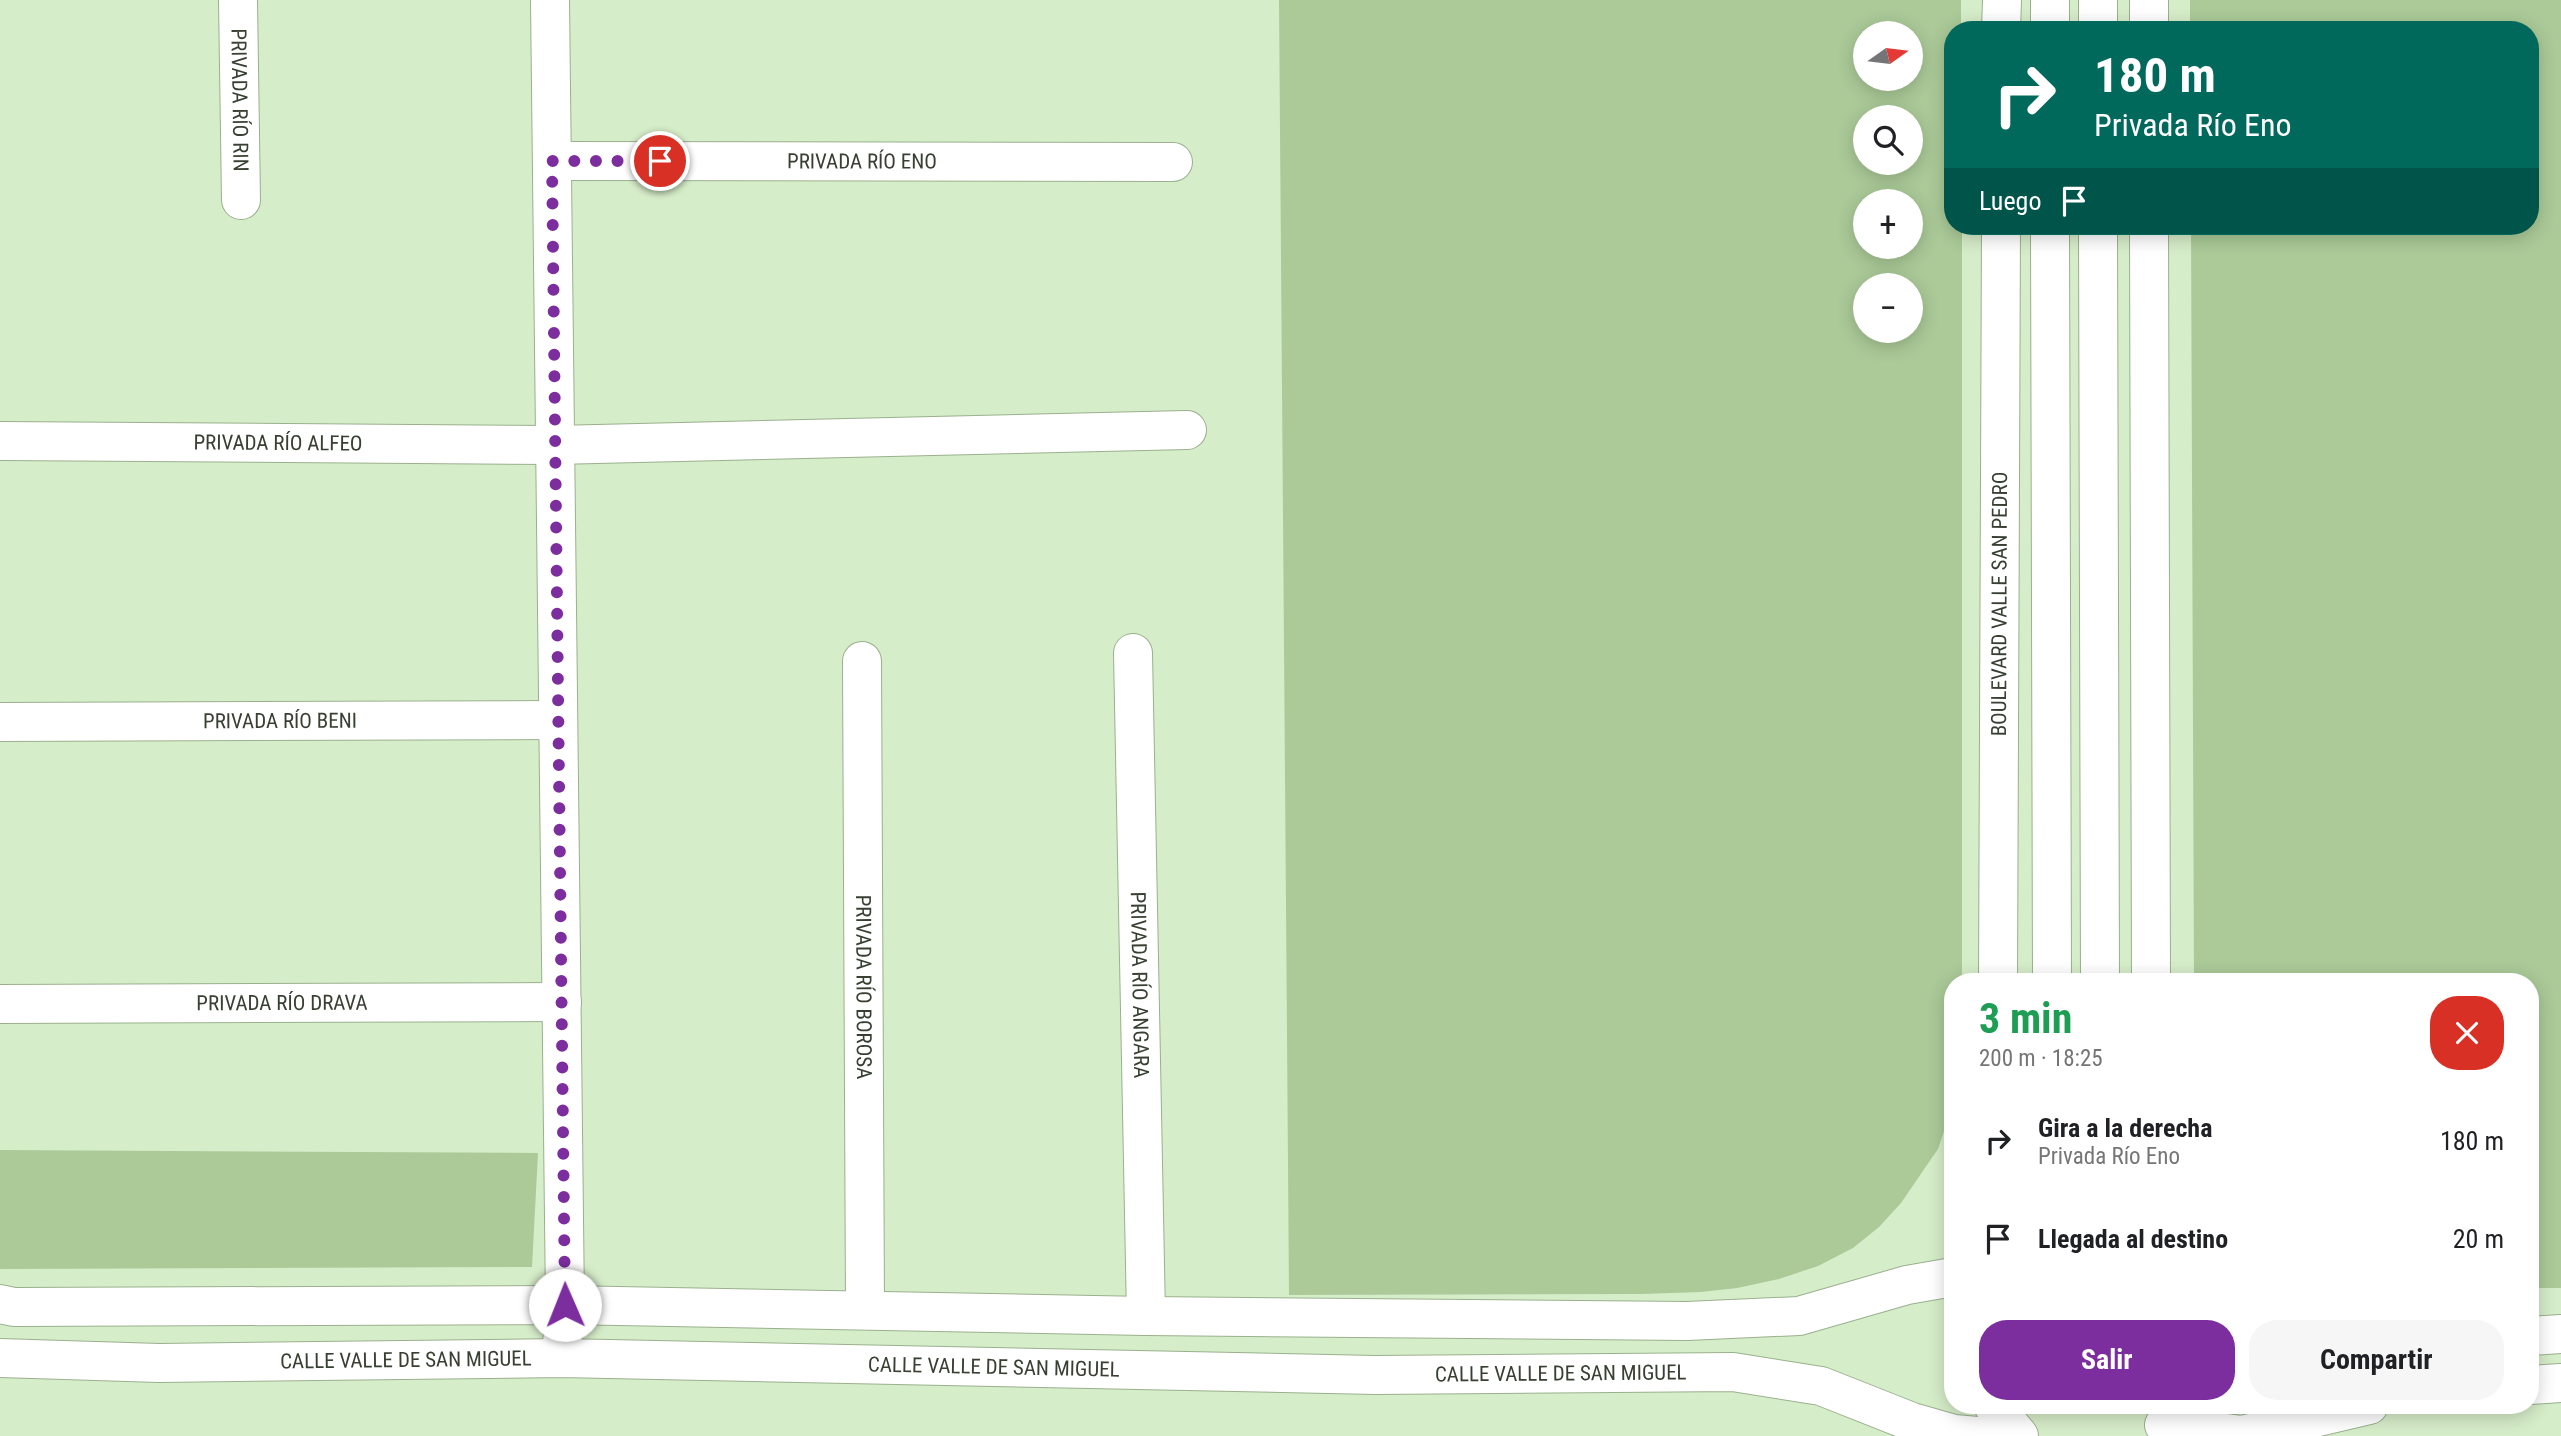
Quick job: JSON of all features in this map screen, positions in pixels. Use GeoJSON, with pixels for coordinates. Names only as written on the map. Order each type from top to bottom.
{"type":"FeatureCollection","features":[{"type":"Feature","properties":{"kind":"street","name":"PRIVADA RÍO RIN"},"geometry":{"type":"LineString","coordinates":[[238,0],[241,200]]}},
{"type":"Feature","properties":{"kind":"street"},"geometry":{"type":"LineString","coordinates":[[550,0],[565,1305],[561,1358]]}},
{"type":"Feature","properties":{"kind":"street"},"geometry":{"type":"LineString","coordinates":[[2001,0],[2001,21]]}},
{"type":"Feature","properties":{"kind":"street"},"geometry":{"type":"LineString","coordinates":[[2050,0],[2050,21]]}},
{"type":"Feature","properties":{"kind":"street"},"geometry":{"type":"LineString","coordinates":[[2098,0],[2098,21]]}},
{"type":"Feature","properties":{"kind":"street"},"geometry":{"type":"LineString","coordinates":[[2149,0],[2149,21]]}},
{"type":"Feature","properties":{"kind":"street","name":"PRIVADA RÍO ENO"},"geometry":{"type":"LineString","coordinates":[[552,161],[1173,162]]}},
{"type":"Feature","properties":{"kind":"street","name":"BOULEVARD VALLE SAN PEDRO"},"geometry":{"type":"LineString","coordinates":[[1998,973],[2001,235]]}},
{"type":"Feature","properties":{"kind":"street"},"geometry":{"type":"LineString","coordinates":[[2050,235],[2052,973]]}},
{"type":"Feature","properties":{"kind":"street"},"geometry":{"type":"LineString","coordinates":[[2098,235],[2099,973]]}},
{"type":"Feature","properties":{"kind":"street"},"geometry":{"type":"LineString","coordinates":[[2149,235],[2151,973]]}},
{"type":"Feature","properties":{"kind":"street","name":"PRIVADA RÍO ALFEO"},"geometry":{"type":"LineString","coordinates":[[0,440],[555,445],[1187,430]]}},
{"type":"Feature","properties":{"kind":"street","name":"PRIVADA RÍO ANGARA"},"geometry":{"type":"LineString","coordinates":[[1133,653],[1146,1316]]}},
{"type":"Feature","properties":{"kind":"street","name":"PRIVADA RÍO BOROSA"},"geometry":{"type":"LineString","coordinates":[[862,661],[865,1310]]}},
{"type":"Feature","properties":{"kind":"street","name":"PRIVADA RÍO BENI"},"geometry":{"type":"LineString","coordinates":[[0,722],[558,720]]}},
{"type":"Feature","properties":{"kind":"street","name":"PRIVADA RÍO DRAVA"},"geometry":{"type":"LineString","coordinates":[[0,1004],[562,1002]]}},
{"type":"Feature","properties":{"kind":"street"},"geometry":{"type":"LineString","coordinates":[[0,1304],[14,1307],[565,1305],[1146,1316],[1687,1321],[1799,1315],[1907,1285],[1944,1279]]}},
{"type":"Feature","properties":{"kind":"street"},"geometry":{"type":"LineString","coordinates":[[2539,1335],[2561,1334]]}},
{"type":"Feature","properties":{"kind":"street","name":"CALLE VALLE DE SAN MIGUEL"},"geometry":{"type":"LineString","coordinates":[[0,1358],[159,1363],[561,1358],[1375,1375],[1732,1372],[1821,1386],[1912,1422],[1954,1434],[1977,1436]]}},
{"type":"Feature","properties":{"kind":"street"},"geometry":{"type":"LineString","coordinates":[[2539,1384],[2561,1383]]}},
{"type":"Feature","properties":{"kind":"street"},"geometry":{"type":"LineString","coordinates":[[2001,1414],[2019,1436]]}},
{"type":"Feature","properties":{"kind":"street"},"geometry":{"type":"LineString","coordinates":[[2163,1422],[2242,1436],[2332,1414]]}},
{"type":"Feature","properties":{"kind":"green space"},"geometry":{"type":"Polygon","coordinates":[[[1279,0],[1961,0],[1961,21],[1944,21],[1944,235],[1962,235],[1962,973],[1944,973],[1944,1131],[1938,1149],[1901,1203],[1879,1227],[1853,1248],[1818,1266],[1779,1279],[1701,1292],[1289,1295],[1279,0]]]}},
{"type":"Feature","properties":{"kind":"green space"},"geometry":{"type":"Polygon","coordinates":[[[2190,0],[2561,0],[2561,1288],[2539,1288],[2539,973],[2194,973],[2191,235],[2539,235],[2539,21],[2190,21],[2190,0]]]}},
{"type":"Feature","properties":{"kind":"green space"},"geometry":{"type":"Polygon","coordinates":[[[0,1150],[538,1153],[532,1267],[0,1269],[0,1150]]]}},
{"type":"Feature","properties":{"kind":"route"},"geometry":{"type":"LineString","coordinates":[[565,1305],[552,161],[660,161]]}}]}
